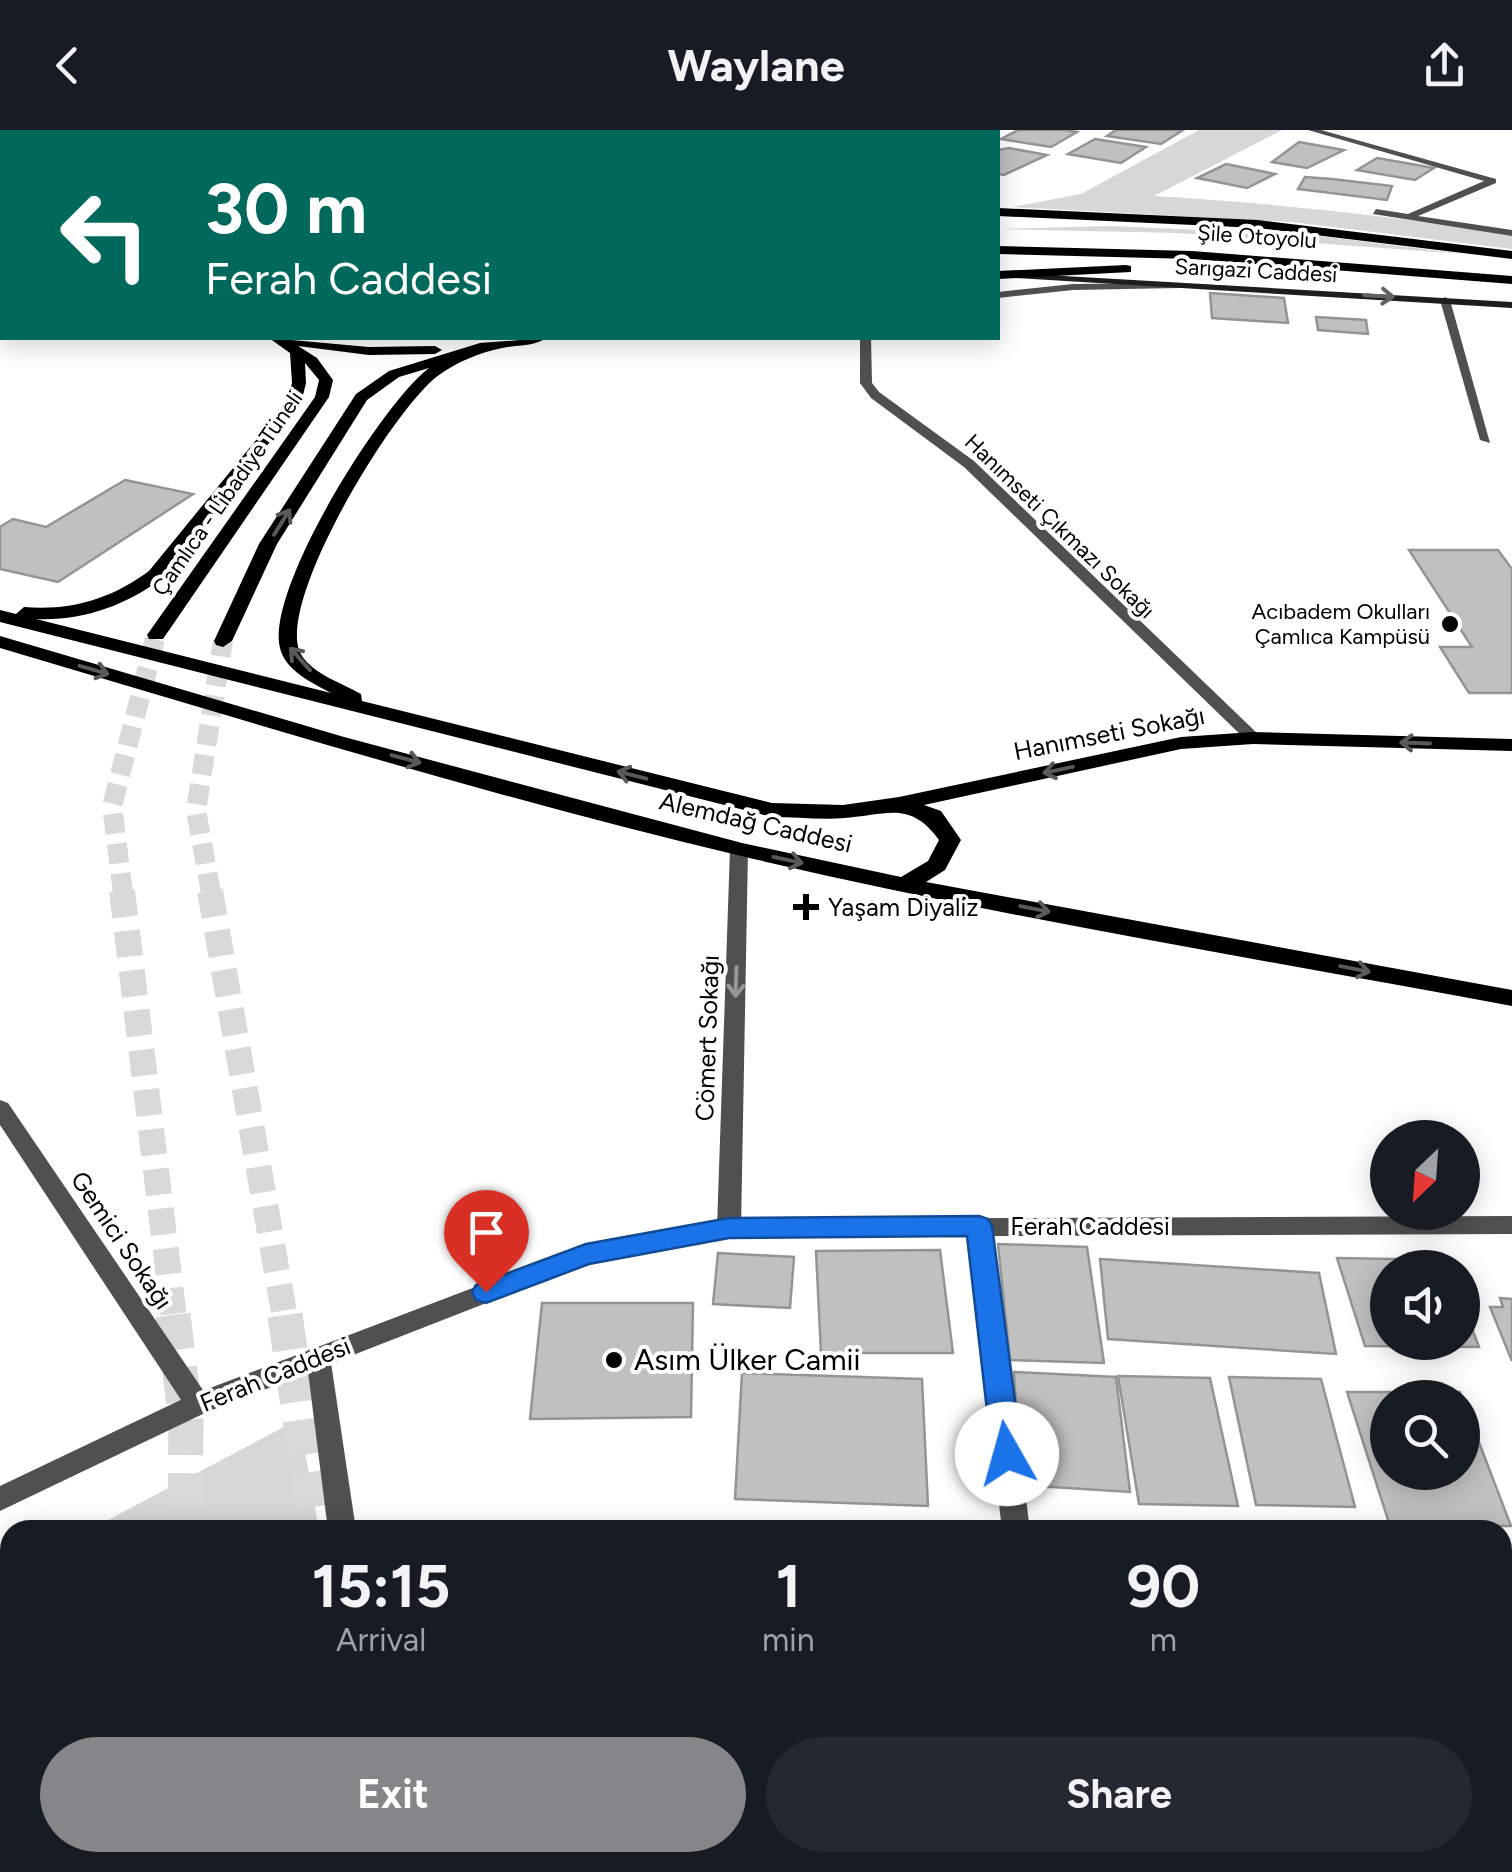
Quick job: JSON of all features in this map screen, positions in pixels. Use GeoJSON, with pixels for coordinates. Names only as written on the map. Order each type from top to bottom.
{"type":"FeatureCollection","features":[{"type":"Feature","properties":{"kind":"highway"},"geometry":{"type":"LineString","coordinates":[[1000,212],[1258,224],[1512,254]]}},
{"type":"Feature","properties":{"kind":"highway"},"geometry":{"type":"LineString","coordinates":[[1000,221],[1139,222],[1368,237]]}},
{"type":"Feature","properties":{"kind":"highway","name":"Şile Otoyolu"},"geometry":{"type":"LineString","coordinates":[[1000,237],[1316,248],[1512,266]]}},
{"type":"Feature","properties":{"kind":"highway","name":"Şile Otoyolu"},"geometry":{"type":"LineString","coordinates":[[1000,250],[1192,254],[1512,284]]}},
{"type":"Feature","properties":{"kind":"highway"},"geometry":{"type":"LineString","coordinates":[[1002,275],[1142,269],[1512,284]]}},
{"type":"Feature","properties":{"kind":"main road"},"geometry":{"type":"LineString","coordinates":[[1002,275],[1176,286]]}},
{"type":"Feature","properties":{"kind":"main road","name":"Sarıgazi Caddesi"},"geometry":{"type":"LineString","coordinates":[[1176,286],[1512,306]]}},
{"type":"Feature","properties":{"kind":"main road","name":"Çamlıca - Libadiye Tüneli"},"geometry":{"type":"LineString","coordinates":[[156,635],[322,397],[326,380],[297,350],[281,340]]}},
{"type":"Feature","properties":{"kind":"main road"},"geometry":{"type":"LineString","coordinates":[[292,340],[369,351],[500,344]]}},
{"type":"Feature","properties":{"kind":"main road"},"geometry":{"type":"LineString","coordinates":[[223,640],[268,544],[362,397],[394,374],[526,340]]}},
{"type":"Feature","properties":{"kind":"main road"},"geometry":{"type":"LineString","coordinates":[[0,613],[36,614],[84,608],[135,592],[154,575],[294,403],[299,383],[297,350]]}},
{"type":"Feature","properties":{"kind":"main road"},"geometry":{"type":"LineString","coordinates":[[380,713],[300,666],[288,646],[290,617],[308,562],[384,426],[412,390],[461,354]]}},
{"type":"Feature","properties":{"kind":"main road","name":"Alemdağ Caddesi"},"geometry":{"type":"LineString","coordinates":[[0,613],[772,810],[844,812],[899,804]]}},
{"type":"Feature","properties":{"kind":"main road","name":"Alemdağ Caddesi"},"geometry":{"type":"LineString","coordinates":[[0,642],[337,741],[740,850],[905,885],[1512,998]]}},
{"type":"Feature","properties":{"kind":"main road","name":"Hanımseti Sokağı"},"geometry":{"type":"LineString","coordinates":[[899,804],[1181,744],[1253,738],[1512,746]]}},
{"type":"Feature","properties":{"kind":"main road"},"geometry":{"type":"LineString","coordinates":[[899,804],[933,816],[950,840],[937,865],[905,885]]}},
{"type":"Feature","properties":{"kind":"street"},"geometry":{"type":"LineString","coordinates":[[1312,130],[1493,182],[1412,215]]}},
{"type":"Feature","properties":{"kind":"street"},"geometry":{"type":"LineString","coordinates":[[1326,134],[1358,130]]}},
{"type":"Feature","properties":{"kind":"street"},"geometry":{"type":"LineString","coordinates":[[1376,212],[1512,232]]}},
{"type":"Feature","properties":{"kind":"street","name":"Sarıgazi Caddesi"},"geometry":{"type":"LineString","coordinates":[[1000,295],[1073,287],[1176,286]]}},
{"type":"Feature","properties":{"kind":"street"},"geometry":{"type":"LineString","coordinates":[[1445,300],[1486,440]]}},
{"type":"Feature","properties":{"kind":"street","name":"Hanımseti Çıkmazı Sokağı"},"geometry":{"type":"LineString","coordinates":[[865,340],[866,383],[875,395],[969,464],[1253,738]]}},
{"type":"Feature","properties":{"kind":"street","name":"Cömert Sokağı"},"geometry":{"type":"LineString","coordinates":[[729,1228],[740,850]]}},
{"type":"Feature","properties":{"kind":"street","name":"Gemici Sokağı"},"geometry":{"type":"LineString","coordinates":[[0,1108],[198,1404]]}},
{"type":"Feature","properties":{"kind":"street","name":"Ferah Caddesi"},"geometry":{"type":"LineString","coordinates":[[0,1499],[198,1404],[586,1254],[729,1228],[1512,1225]]}},
{"type":"Feature","properties":{"kind":"street"},"geometry":{"type":"LineString","coordinates":[[979,1226],[1015,1520]]}},
{"type":"Feature","properties":{"kind":"street"},"geometry":{"type":"LineString","coordinates":[[318,1356],[341,1520]]}},
{"type":"Feature","properties":{"kind":"shaded area"},"geometry":{"type":"Polygon","coordinates":[[[1199,130],[1282,130],[1154,196],[1289,206],[1467,228],[1512,235],[1512,249],[1292,222],[1012,207],[1081,194],[1199,130]]]}},
{"type":"Feature","properties":{"kind":"shaded area"},"geometry":{"type":"Polygon","coordinates":[[[1111,226],[1311,235],[1464,254],[1178,233],[1000,229],[1111,226]]]}},
{"type":"Feature","properties":{"kind":"shaded area"},"geometry":{"type":"Polygon","coordinates":[[[299,1419],[317,1520],[108,1520],[299,1419]]]}},
{"type":"Feature","properties":{"kind":"building"},"geometry":{"type":"Polygon","coordinates":[[[1018,130],[1077,132],[1051,147],[1001,139],[1018,130]]]}},
{"type":"Feature","properties":{"kind":"building"},"geometry":{"type":"Polygon","coordinates":[[[1116,130],[1183,130],[1161,144],[1107,136],[1116,130]]]}},
{"type":"Feature","properties":{"kind":"building"},"geometry":{"type":"Polygon","coordinates":[[[1095,139],[1146,147],[1121,163],[1068,154],[1095,139]]]}},
{"type":"Feature","properties":{"kind":"building"},"geometry":{"type":"Polygon","coordinates":[[[1299,142],[1344,150],[1307,168],[1272,162],[1299,142]]]}},
{"type":"Feature","properties":{"kind":"building"},"geometry":{"type":"Polygon","coordinates":[[[1000,150],[1047,155],[1004,175],[1000,174],[1000,150]]]}},
{"type":"Feature","properties":{"kind":"building"},"geometry":{"type":"Polygon","coordinates":[[[1377,158],[1434,168],[1415,180],[1357,170],[1377,158]]]}},
{"type":"Feature","properties":{"kind":"building"},"geometry":{"type":"Polygon","coordinates":[[[1226,164],[1275,174],[1247,188],[1197,178],[1226,164]]]}},
{"type":"Feature","properties":{"kind":"building"},"geometry":{"type":"Polygon","coordinates":[[[1305,177],[1392,186],[1387,200],[1298,189],[1305,177]]]}},
{"type":"Feature","properties":{"kind":"building"},"geometry":{"type":"Polygon","coordinates":[[[1210,293],[1284,298],[1288,323],[1212,318],[1210,293]]]}},
{"type":"Feature","properties":{"kind":"building"},"geometry":{"type":"Polygon","coordinates":[[[1316,317],[1366,320],[1368,334],[1318,330],[1316,317]]]}},
{"type":"Feature","properties":{"kind":"building"},"geometry":{"type":"Polygon","coordinates":[[[125,480],[193,494],[58,582],[0,569],[0,527],[13,519],[46,527],[125,480]]]}},
{"type":"Feature","properties":{"kind":"building"},"geometry":{"type":"Polygon","coordinates":[[[1409,550],[1498,550],[1512,569],[1512,693],[1469,693],[1440,647],[1472,647],[1409,550]]]}},
{"type":"Feature","properties":{"kind":"building"},"geometry":{"type":"Polygon","coordinates":[[[998,1244],[1087,1247],[1104,1363],[1010,1360],[998,1244]]]}},
{"type":"Feature","properties":{"kind":"building"},"geometry":{"type":"Polygon","coordinates":[[[940,1250],[953,1353],[821,1353],[816,1251],[940,1250]]]}},
{"type":"Feature","properties":{"kind":"building"},"geometry":{"type":"Polygon","coordinates":[[[718,1253],[794,1257],[790,1308],[713,1304],[718,1253]]]}},
{"type":"Feature","properties":{"kind":"building"},"geometry":{"type":"Polygon","coordinates":[[[1337,1258],[1370,1259],[1370,1346],[1365,1346],[1337,1258]]]}},
{"type":"Feature","properties":{"kind":"building"},"geometry":{"type":"Polygon","coordinates":[[[1100,1259],[1319,1273],[1336,1354],[1108,1339],[1100,1259]]]}},
{"type":"Feature","properties":{"kind":"building"},"geometry":{"type":"Polygon","coordinates":[[[1500,1298],[1512,1299],[1512,1361],[1490,1307],[1503,1307],[1500,1298]]]}},
{"type":"Feature","properties":{"kind":"building","name":"Asım Ülker Camii"},"geometry":{"type":"Polygon","coordinates":[[[542,1303],[693,1303],[691,1417],[530,1419],[542,1303]]]}},
{"type":"Feature","properties":{"kind":"building"},"geometry":{"type":"Polygon","coordinates":[[[1014,1372],[1116,1377],[1130,1492],[1021,1485],[1014,1372]]]}},
{"type":"Feature","properties":{"kind":"building"},"geometry":{"type":"Polygon","coordinates":[[[742,1373],[922,1379],[928,1506],[735,1499],[742,1373]]]}},
{"type":"Feature","properties":{"kind":"building"},"geometry":{"type":"Polygon","coordinates":[[[1118,1376],[1210,1378],[1238,1506],[1139,1504],[1118,1376]]]}},
{"type":"Feature","properties":{"kind":"building"},"geometry":{"type":"Polygon","coordinates":[[[1229,1377],[1321,1379],[1355,1507],[1256,1505],[1229,1377]]]}},
{"type":"Feature","properties":{"kind":"building"},"geometry":{"type":"Polygon","coordinates":[[[1347,1392],[1370,1392],[1370,1464],[1347,1392]]]}},
{"type":"Feature","properties":{"kind":"building"},"geometry":{"type":"Polygon","coordinates":[[[1480,1445],[1509,1520],[1388,1520],[1378,1490],[1480,1490],[1480,1445]]]}},
{"type":"Feature","properties":{"kind":"tunnel"},"geometry":{"type":"LineString","coordinates":[[123,893],[112,806],[156,635]]}},
{"type":"Feature","properties":{"kind":"tunnel"},"geometry":{"type":"LineString","coordinates":[[211,893],[196,810],[223,641]]}},
{"type":"Feature","properties":{"kind":"tunnel"},"geometry":{"type":"LineString","coordinates":[[122,891],[174,1318]]}},
{"type":"Feature","properties":{"kind":"tunnel"},"geometry":{"type":"LineString","coordinates":[[210,891],[285,1318]]}},
{"type":"Feature","properties":{"kind":"tunnel"},"geometry":{"type":"LineString","coordinates":[[173,1315],[186,1421],[185,1520]]}},
{"type":"Feature","properties":{"kind":"tunnel"},"geometry":{"type":"LineString","coordinates":[[285,1315],[315,1520]]}},
{"type":"Feature","properties":{"kind":"place","name":"Acıbadem Okulları Çamlıca Kampüsü"},"geometry":{"type":"Point","coordinates":[1450,624]}},
{"type":"Feature","properties":{"kind":"place","name":"Yaşam Diyaliz"},"geometry":{"type":"Point","coordinates":[806,907]}},
{"type":"Feature","properties":{"kind":"place","name":"Asım Ülker Camii"},"geometry":{"type":"Point","coordinates":[614,1360]}},
{"type":"Feature","properties":{"kind":"route"},"geometry":{"type":"LineString","coordinates":[[486,1292],[586,1254],[729,1228],[979,1226],[1007,1454]]}}]}
